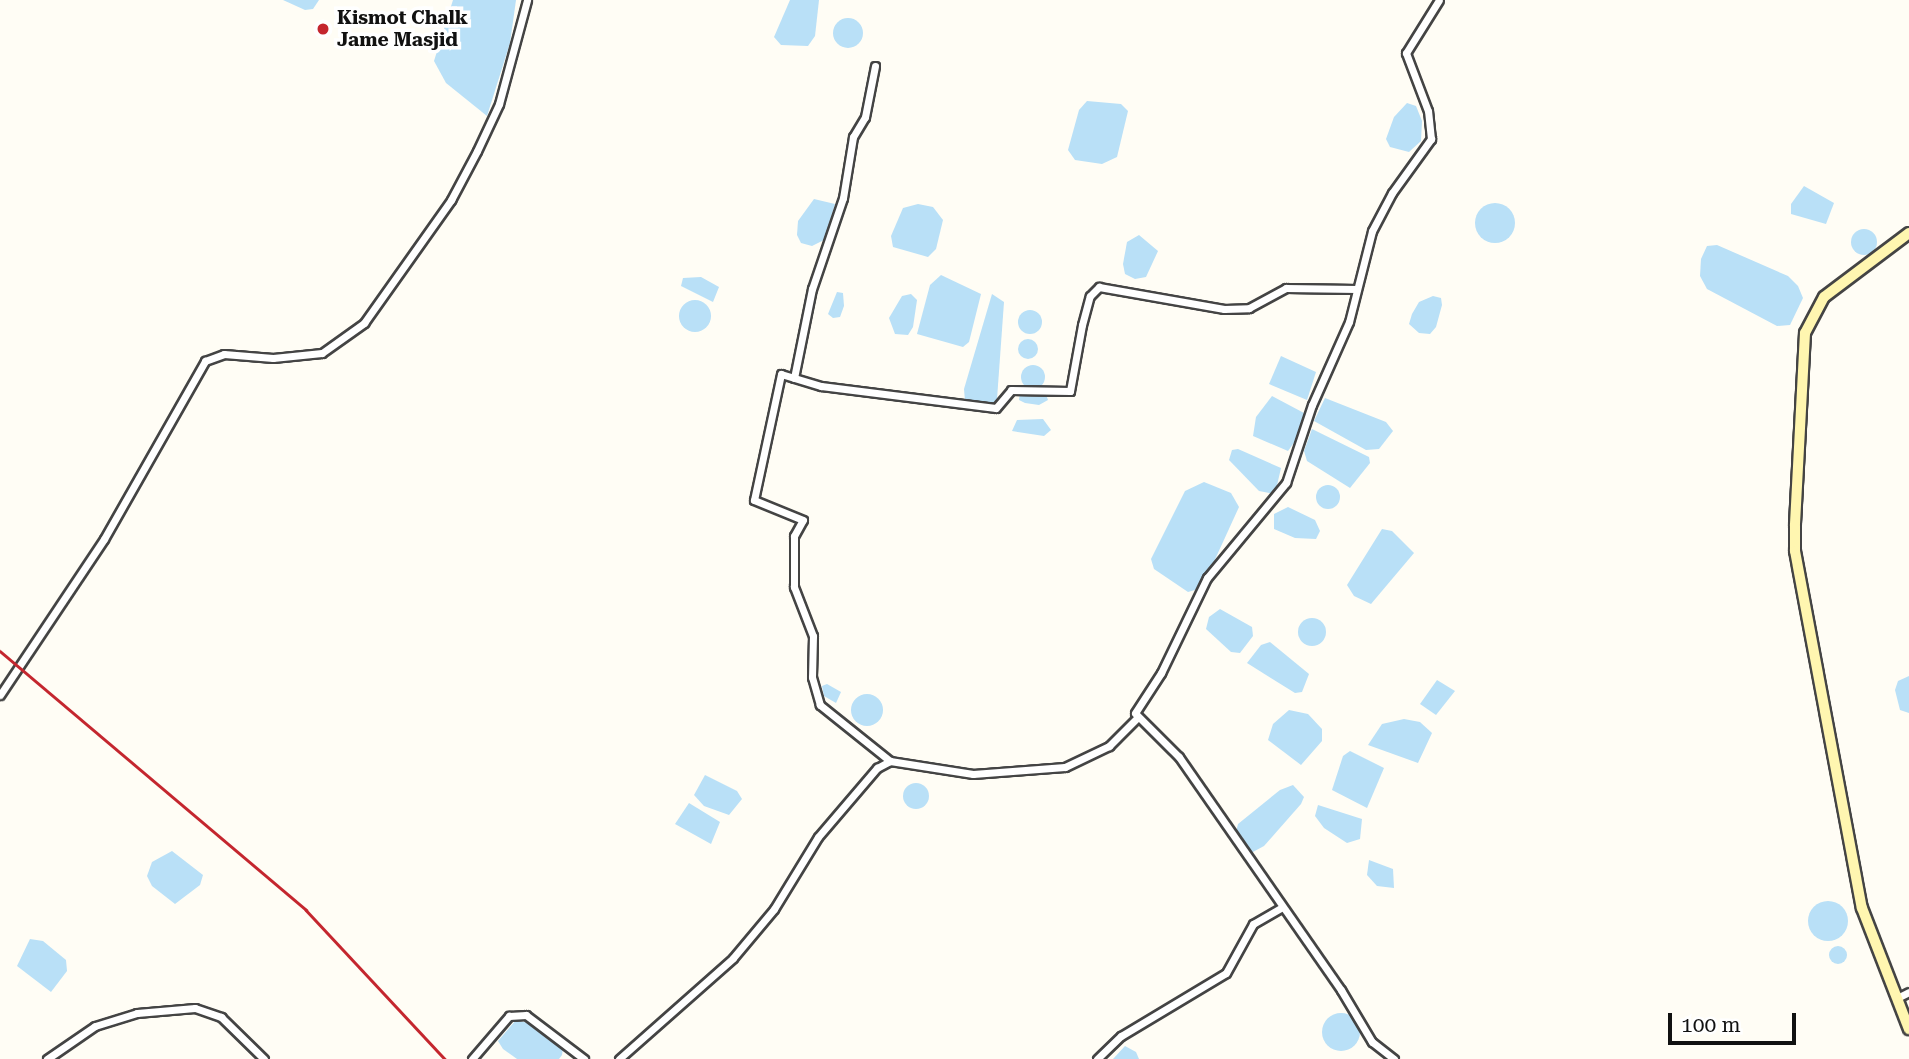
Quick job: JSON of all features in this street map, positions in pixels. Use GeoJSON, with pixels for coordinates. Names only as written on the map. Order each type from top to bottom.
{"type":"FeatureCollection","features":[{"type":"Feature","properties":{"kind":"main road"},"geometry":{"type":"LineString","coordinates":[[1909,233],[1824,297],[1805,333],[1795,526],[1795,551],[1862,908],[1909,1029]]}},
{"type":"Feature","properties":{"kind":"street"},"geometry":{"type":"LineString","coordinates":[[0,695],[104,539],[205,360],[224,354],[273,358],[322,353],[364,323],[451,200],[477,150],[499,104],[527,0]]}},
{"type":"Feature","properties":{"kind":"street"},"geometry":{"type":"LineString","coordinates":[[1394,1059],[1371,1042],[1341,990],[1179,757],[1135,713],[1140,700],[1161,673],[1207,578],[1286,483],[1357,289],[1372,231],[1398,184],[1431,139],[1428,111],[1406,53],[1439,0]]}},
{"type":"Feature","properties":{"kind":"street"},"geometry":{"type":"LineString","coordinates":[[794,378],[812,289],[843,198],[853,137],[865,117],[875,66]]}},
{"type":"Feature","properties":{"kind":"street"},"geometry":{"type":"LineString","coordinates":[[1138,717],[1109,746],[1065,767],[973,774],[890,761],[820,705],[812,677],[813,636],[794,587],[794,536],[803,520],[754,500],[781,374],[996,408],[1011,390],[1070,391],[1090,296],[1099,287],[1224,309],[1249,309],[1286,288],[1357,289]]}},
{"type":"Feature","properties":{"kind":"street"},"geometry":{"type":"LineString","coordinates":[[619,1059],[733,958],[774,909],[818,838],[877,768],[890,761]]}},
{"type":"Feature","properties":{"kind":"street"},"geometry":{"type":"LineString","coordinates":[[1097,1059],[1121,1036],[1226,973],[1253,924],[1282,907]]}},
{"type":"Feature","properties":{"kind":"street"},"geometry":{"type":"LineString","coordinates":[[1897,998],[1909,992]]}},
{"type":"Feature","properties":{"kind":"street"},"geometry":{"type":"LineString","coordinates":[[47,1059],[95,1026],[137,1013],[195,1008],[222,1017],[264,1059]]}},
{"type":"Feature","properties":{"kind":"street"},"geometry":{"type":"LineString","coordinates":[[472,1059],[509,1016],[526,1015],[584,1059]]}},
{"type":"Feature","properties":{"kind":"water"},"geometry":{"type":"Polygon","coordinates":[[[283,0],[319,0],[313,9],[305,10],[283,0]]]}},
{"type":"Feature","properties":{"kind":"water"},"geometry":{"type":"Polygon","coordinates":[[[453,0],[516,0],[510,43],[487,116],[446,83],[434,61],[453,0]]]}},
{"type":"Feature","properties":{"kind":"water"},"geometry":{"type":"Polygon","coordinates":[[[790,0],[819,0],[815,36],[808,46],[781,45],[774,37],[790,0]]]}},
{"type":"Feature","properties":{"kind":"water"},"geometry":{"type":"Polygon","coordinates":[[[848,18],[859,22],[863,33],[859,44],[848,48],[837,44],[833,33],[837,22],[848,18]]]}},
{"type":"Feature","properties":{"kind":"water"},"geometry":{"type":"Polygon","coordinates":[[[1087,101],[1121,104],[1128,111],[1117,157],[1102,164],[1075,160],[1068,150],[1079,110],[1087,101]]]}},
{"type":"Feature","properties":{"kind":"water"},"geometry":{"type":"Polygon","coordinates":[[[1407,103],[1416,106],[1422,121],[1421,141],[1409,152],[1390,147],[1386,139],[1394,117],[1407,103]]]}},
{"type":"Feature","properties":{"kind":"water"},"geometry":{"type":"Polygon","coordinates":[[[1804,186],[1834,203],[1826,224],[1791,214],[1791,204],[1804,186]]]}},
{"type":"Feature","properties":{"kind":"water"},"geometry":{"type":"Polygon","coordinates":[[[814,199],[835,204],[824,240],[812,246],[801,243],[797,235],[798,221],[814,199]]]}},
{"type":"Feature","properties":{"kind":"water"},"geometry":{"type":"Polygon","coordinates":[[[1495,203],[1509,209],[1515,223],[1509,237],[1495,243],[1481,237],[1475,223],[1481,209],[1495,203]]]}},
{"type":"Feature","properties":{"kind":"water"},"geometry":{"type":"Polygon","coordinates":[[[918,204],[933,207],[943,220],[936,249],[928,257],[893,247],[891,236],[903,208],[918,204]]]}},
{"type":"Feature","properties":{"kind":"water"},"geometry":{"type":"Polygon","coordinates":[[[1864,229],[1873,233],[1877,242],[1873,251],[1864,255],[1855,251],[1851,242],[1855,233],[1864,229]]]}},
{"type":"Feature","properties":{"kind":"water"},"geometry":{"type":"Polygon","coordinates":[[[1139,235],[1158,251],[1146,277],[1135,279],[1125,274],[1123,264],[1127,242],[1139,235]]]}},
{"type":"Feature","properties":{"kind":"water"},"geometry":{"type":"Polygon","coordinates":[[[1717,245],[1788,276],[1798,286],[1803,298],[1790,325],[1777,326],[1707,289],[1700,276],[1701,259],[1707,246],[1717,245]]]}},
{"type":"Feature","properties":{"kind":"water"},"geometry":{"type":"Polygon","coordinates":[[[941,275],[981,294],[969,342],[963,347],[917,334],[930,285],[941,275]]]}},
{"type":"Feature","properties":{"kind":"water"},"geometry":{"type":"Polygon","coordinates":[[[701,277],[719,287],[713,302],[681,286],[683,278],[701,277]]]}},
{"type":"Feature","properties":{"kind":"water"},"geometry":{"type":"Polygon","coordinates":[[[837,292],[843,293],[844,306],[840,317],[833,318],[828,314],[837,292]]]}},
{"type":"Feature","properties":{"kind":"water"},"geometry":{"type":"Polygon","coordinates":[[[911,294],[917,300],[913,327],[908,335],[895,334],[889,318],[902,296],[911,294]]]}},
{"type":"Feature","properties":{"kind":"water"},"geometry":{"type":"Polygon","coordinates":[[[992,294],[1004,302],[997,399],[993,404],[973,403],[965,401],[964,389],[992,294]]]}},
{"type":"Feature","properties":{"kind":"water"},"geometry":{"type":"Polygon","coordinates":[[[1433,296],[1441,298],[1442,305],[1436,327],[1430,334],[1419,333],[1409,324],[1412,314],[1419,302],[1433,296]]]}},
{"type":"Feature","properties":{"kind":"water"},"geometry":{"type":"Polygon","coordinates":[[[695,300],[707,304],[711,316],[707,328],[695,332],[683,328],[679,316],[683,304],[695,300]]]}},
{"type":"Feature","properties":{"kind":"water"},"geometry":{"type":"Polygon","coordinates":[[[1030,310],[1041,317],[1042,322],[1035,333],[1030,334],[1019,327],[1018,322],[1025,311],[1030,310]]]}},
{"type":"Feature","properties":{"kind":"water"},"geometry":{"type":"Polygon","coordinates":[[[1028,339],[1035,342],[1038,349],[1035,356],[1028,359],[1021,356],[1018,349],[1021,342],[1028,339]]]}},
{"type":"Feature","properties":{"kind":"water"},"geometry":{"type":"Polygon","coordinates":[[[1281,356],[1316,372],[1307,400],[1269,384],[1281,356]]]}},
{"type":"Feature","properties":{"kind":"water"},"geometry":{"type":"Polygon","coordinates":[[[1033,365],[1044,372],[1045,377],[1038,388],[1033,389],[1022,382],[1021,377],[1028,366],[1033,365]]]}},
{"type":"Feature","properties":{"kind":"water"},"geometry":{"type":"Polygon","coordinates":[[[1020,392],[1045,392],[1048,400],[1039,405],[1025,403],[1019,400],[1020,392]]]}},
{"type":"Feature","properties":{"kind":"water"},"geometry":{"type":"Polygon","coordinates":[[[1272,396],[1304,413],[1298,437],[1288,451],[1253,436],[1256,417],[1272,396]]]}},
{"type":"Feature","properties":{"kind":"water"},"geometry":{"type":"Polygon","coordinates":[[[1325,398],[1386,422],[1393,431],[1379,449],[1366,450],[1314,421],[1325,398]]]}},
{"type":"Feature","properties":{"kind":"water"},"geometry":{"type":"Polygon","coordinates":[[[1043,419],[1051,430],[1044,436],[1012,431],[1017,420],[1043,419]]]}},
{"type":"Feature","properties":{"kind":"water"},"geometry":{"type":"Polygon","coordinates":[[[1312,429],[1369,457],[1370,463],[1350,488],[1307,461],[1304,451],[1312,429]]]}},
{"type":"Feature","properties":{"kind":"water"},"geometry":{"type":"Polygon","coordinates":[[[1238,449],[1281,468],[1275,494],[1259,491],[1229,460],[1232,450],[1238,449]]]}},
{"type":"Feature","properties":{"kind":"water"},"geometry":{"type":"Polygon","coordinates":[[[1204,482],[1231,493],[1239,507],[1212,566],[1195,590],[1188,592],[1154,569],[1151,559],[1185,491],[1204,482]]]}},
{"type":"Feature","properties":{"kind":"water"},"geometry":{"type":"Polygon","coordinates":[[[1328,485],[1337,488],[1340,497],[1337,506],[1328,509],[1319,506],[1316,497],[1319,488],[1328,485]]]}},
{"type":"Feature","properties":{"kind":"water"},"geometry":{"type":"Polygon","coordinates":[[[1288,507],[1315,520],[1320,531],[1316,539],[1295,538],[1274,529],[1274,514],[1288,507]]]}},
{"type":"Feature","properties":{"kind":"water"},"geometry":{"type":"Polygon","coordinates":[[[1382,529],[1392,531],[1414,553],[1371,604],[1354,596],[1347,585],[1382,529]]]}},
{"type":"Feature","properties":{"kind":"water"},"geometry":{"type":"Polygon","coordinates":[[[1220,609],[1252,627],[1253,636],[1240,653],[1231,652],[1206,629],[1209,617],[1220,609]]]}},
{"type":"Feature","properties":{"kind":"water"},"geometry":{"type":"Polygon","coordinates":[[[1312,618],[1322,622],[1326,632],[1322,642],[1312,646],[1302,642],[1298,632],[1302,622],[1312,618]]]}},
{"type":"Feature","properties":{"kind":"water"},"geometry":{"type":"Polygon","coordinates":[[[1270,642],[1309,674],[1302,692],[1295,693],[1247,663],[1261,645],[1270,642]]]}},
{"type":"Feature","properties":{"kind":"water"},"geometry":{"type":"Polygon","coordinates":[[[1909,676],[1909,713],[1900,710],[1895,690],[1898,681],[1909,676]]]}},
{"type":"Feature","properties":{"kind":"water"},"geometry":{"type":"Polygon","coordinates":[[[1437,680],[1455,691],[1436,715],[1420,704],[1437,680]]]}},
{"type":"Feature","properties":{"kind":"water"},"geometry":{"type":"Polygon","coordinates":[[[827,684],[841,692],[836,703],[824,696],[822,686],[827,684]]]}},
{"type":"Feature","properties":{"kind":"water"},"geometry":{"type":"Polygon","coordinates":[[[867,694],[878,699],[883,710],[878,721],[867,726],[856,721],[851,710],[856,699],[867,694]]]}},
{"type":"Feature","properties":{"kind":"water"},"geometry":{"type":"Polygon","coordinates":[[[1289,710],[1308,714],[1322,729],[1322,741],[1301,765],[1268,740],[1273,724],[1289,710]]]}},
{"type":"Feature","properties":{"kind":"water"},"geometry":{"type":"Polygon","coordinates":[[[1404,719],[1420,722],[1432,733],[1418,763],[1368,745],[1382,724],[1404,719]]]}},
{"type":"Feature","properties":{"kind":"water"},"geometry":{"type":"Polygon","coordinates":[[[1350,751],[1384,768],[1367,808],[1332,790],[1343,756],[1350,751]]]}},
{"type":"Feature","properties":{"kind":"water"},"geometry":{"type":"Polygon","coordinates":[[[705,775],[737,791],[742,799],[729,815],[704,806],[694,795],[705,775]]]}},
{"type":"Feature","properties":{"kind":"water"},"geometry":{"type":"Polygon","coordinates":[[[916,783],[925,787],[929,796],[925,805],[916,809],[907,805],[903,796],[907,787],[916,783]]]}},
{"type":"Feature","properties":{"kind":"water"},"geometry":{"type":"Polygon","coordinates":[[[1293,785],[1304,797],[1301,804],[1264,846],[1251,853],[1236,832],[1238,824],[1280,790],[1293,785]]]}},
{"type":"Feature","properties":{"kind":"water"},"geometry":{"type":"Polygon","coordinates":[[[689,803],[720,822],[711,844],[675,824],[689,803]]]}},
{"type":"Feature","properties":{"kind":"water"},"geometry":{"type":"Polygon","coordinates":[[[1318,805],[1362,819],[1360,839],[1347,843],[1324,828],[1315,816],[1318,805]]]}},
{"type":"Feature","properties":{"kind":"water"},"geometry":{"type":"Polygon","coordinates":[[[172,851],[203,875],[200,885],[175,904],[152,886],[147,876],[152,862],[172,851]]]}},
{"type":"Feature","properties":{"kind":"water"},"geometry":{"type":"Polygon","coordinates":[[[1369,860],[1393,869],[1394,888],[1377,886],[1367,875],[1369,860]]]}},
{"type":"Feature","properties":{"kind":"water"},"geometry":{"type":"Polygon","coordinates":[[[1828,901],[1842,907],[1848,921],[1842,935],[1828,941],[1814,935],[1808,921],[1814,907],[1828,901]]]}},
{"type":"Feature","properties":{"kind":"water"},"geometry":{"type":"Polygon","coordinates":[[[30,939],[43,941],[66,960],[67,971],[51,992],[17,966],[30,939]]]}},
{"type":"Feature","properties":{"kind":"water"},"geometry":{"type":"Polygon","coordinates":[[[1834,946],[1842,946],[1847,955],[1845,962],[1834,964],[1829,959],[1829,951],[1834,946]]]}},
{"type":"Feature","properties":{"kind":"water"},"geometry":{"type":"Polygon","coordinates":[[[1341,1013],[1354,1019],[1360,1032],[1354,1045],[1341,1051],[1328,1045],[1322,1032],[1328,1019],[1341,1013]]]}},
{"type":"Feature","properties":{"kind":"water"},"geometry":{"type":"Polygon","coordinates":[[[516,1020],[536,1025],[563,1048],[559,1059],[517,1059],[503,1049],[498,1041],[516,1020]]]}},
{"type":"Feature","properties":{"kind":"water"},"geometry":{"type":"Polygon","coordinates":[[[1125,1046],[1136,1052],[1139,1059],[1113,1059],[1125,1046]]]}},
{"type":"Feature","properties":{"kind":"railway"},"geometry":{"type":"LineString","coordinates":[[0,651],[306,910],[445,1059]]}},
{"type":"Feature","properties":{"kind":"place","name":"Kismot Chalk Jame Masjid"},"geometry":{"type":"Point","coordinates":[323,29]}}]}
